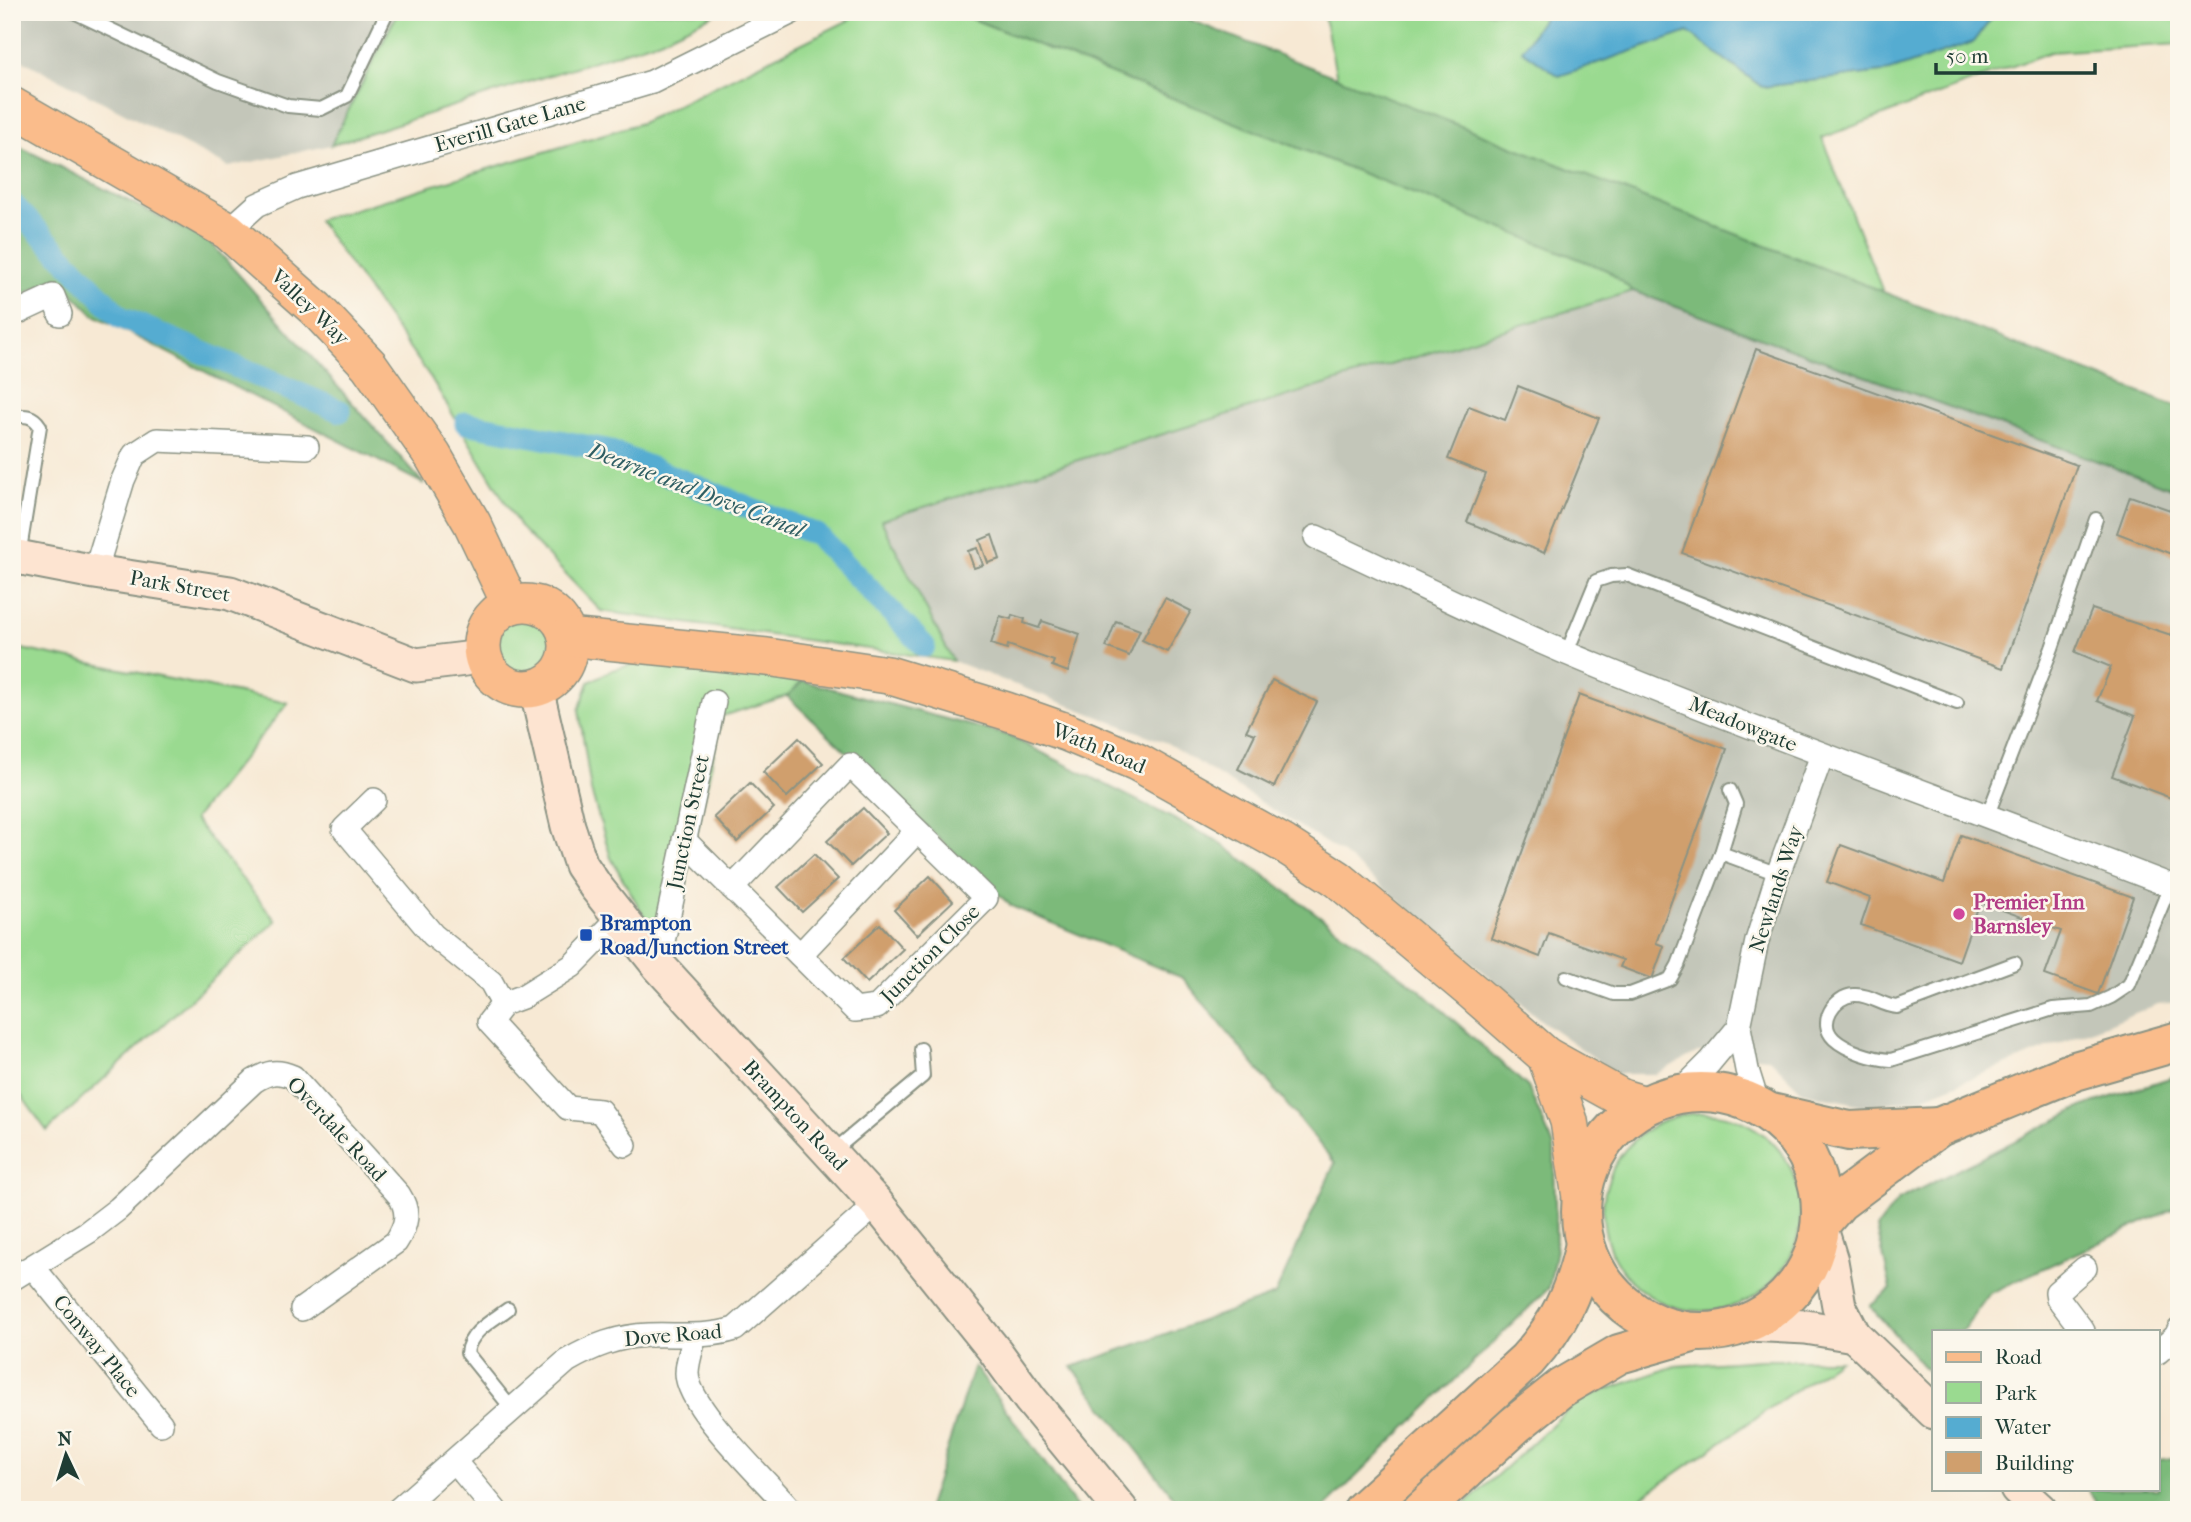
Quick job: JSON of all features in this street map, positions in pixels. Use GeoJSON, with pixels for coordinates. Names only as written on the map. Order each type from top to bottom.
{"type":"FeatureCollection","features":[{"type":"Feature","properties":{"kind":"highway"},"geometry":{"type":"LineString","coordinates":[[1821,1225],[1839,1202],[1939,1127],[2075,1071],[2179,1041]]}},
{"type":"Feature","properties":{"kind":"highway"},"geometry":{"type":"LineString","coordinates":[[1764,1109],[1790,1130],[1805,1150],[1816,1172],[1821,1196],[1821,1225],[1812,1259],[1796,1286],[1773,1308],[1746,1324],[1720,1331],[1694,1332],[1665,1327],[1637,1314],[1614,1295],[1596,1271],[1585,1244],[1581,1221],[1581,1198],[1588,1169],[1602,1143],[1621,1122],[1662,1100],[1705,1091],[1732,1095],[1764,1109],[1849,1131],[1939,1127]]}},
{"type":"Feature","properties":{"kind":"highway"},"geometry":{"type":"LineString","coordinates":[[1363,1510],[1527,1360],[1548,1337],[1567,1304],[1580,1269],[1585,1244]]}},
{"type":"Feature","properties":{"kind":"highway"},"geometry":{"type":"LineString","coordinates":[[1422,1510],[1515,1425],[1561,1388],[1619,1354],[1694,1332]]}},
{"type":"Feature","properties":{"kind":"main road","name":"Valley Way"},"geometry":{"type":"LineString","coordinates":[[12,106],[228,231],[316,309],[369,365],[433,456],[472,523],[511,605]]}},
{"type":"Feature","properties":{"kind":"main road","name":"Park Street"},"geometry":{"type":"LineString","coordinates":[[15,557],[230,593],[416,666],[482,657]]}},
{"type":"Feature","properties":{"kind":"main road"},"geometry":{"type":"LineString","coordinates":[[511,605],[540,605],[553,613],[562,624],[567,638],[565,663],[548,683],[536,688],[509,687],[497,680],[482,657],[481,644],[490,620],[511,605]]}},
{"type":"Feature","properties":{"kind":"main road","name":"Wath Road"},"geometry":{"type":"LineString","coordinates":[[567,638],[767,657],[888,675],[1066,732],[1137,762],[1284,844],[1338,880],[1546,1056],[1622,1098],[1662,1100]]}},
{"type":"Feature","properties":{"kind":"main road","name":"Brampton Road"},"geometry":{"type":"LineString","coordinates":[[536,688],[568,826],[581,865],[619,918],[658,965],[877,1204],[1121,1510]]}},
{"type":"Feature","properties":{"kind":"main road","name":"Wath Road"},"geometry":{"type":"LineString","coordinates":[[1546,1056],[1569,1121],[1581,1198]]}},
{"type":"Feature","properties":{"kind":"main road"},"geometry":{"type":"LineString","coordinates":[[1821,1225],[1839,1306],[1854,1335],[1932,1410]]}},
{"type":"Feature","properties":{"kind":"main road"},"geometry":{"type":"LineString","coordinates":[[1746,1324],[1832,1329],[1854,1335]]}},
{"type":"Feature","properties":{"kind":"main road"},"geometry":{"type":"LineString","coordinates":[[2018,1490],[2040,1510]]}},
{"type":"Feature","properties":{"kind":"street","name":"Everill Gate Lane"},"geometry":{"type":"LineString","coordinates":[[228,231],[257,205],[297,187],[652,82],[792,12]]}},
{"type":"Feature","properties":{"kind":"street"},"geometry":{"type":"LineString","coordinates":[[12,315],[53,296],[60,314]]}},
{"type":"Feature","properties":{"kind":"street"},"geometry":{"type":"LineString","coordinates":[[95,572],[123,480],[134,455],[157,440],[307,447]]}},
{"type":"Feature","properties":{"kind":"street","name":"Meadowgate"},"geometry":{"type":"LineString","coordinates":[[1316,537],[1567,652],[1822,755],[2174,887]]}},
{"type":"Feature","properties":{"kind":"street","name":"Junction Street"},"geometry":{"type":"LineString","coordinates":[[658,965],[684,840],[705,712]]}},
{"type":"Feature","properties":{"kind":"street","name":"Newlands Way"},"geometry":{"type":"LineString","coordinates":[[1739,1027],[1757,941],[1778,874],[1822,755]]}},
{"type":"Feature","properties":{"kind":"street","name":"Junction Close"},"geometry":{"type":"LineString","coordinates":[[684,840],[732,888],[800,955],[855,1010],[877,1007],[986,898],[850,765],[732,888]]}},
{"type":"Feature","properties":{"kind":"street"},"geometry":{"type":"LineString","coordinates":[[374,800],[344,829],[433,935],[491,982],[503,1004]]}},
{"type":"Feature","properties":{"kind":"street"},"geometry":{"type":"LineString","coordinates":[[800,955],[918,831]]}},
{"type":"Feature","properties":{"kind":"street"},"geometry":{"type":"LineString","coordinates":[[619,918],[572,966],[522,997],[503,1004],[489,1022],[568,1108],[600,1111],[625,1145]]}},
{"type":"Feature","properties":{"kind":"street"},"geometry":{"type":"LineString","coordinates":[[1662,1100],[1710,1062],[1739,1027]]}},
{"type":"Feature","properties":{"kind":"street"},"geometry":{"type":"LineString","coordinates":[[1739,1027],[1747,1070],[1764,1109]]}},
{"type":"Feature","properties":{"kind":"street","name":"Overdale Road"},"geometry":{"type":"LineString","coordinates":[[12,1279],[88,1232],[118,1209],[254,1082],[265,1073],[280,1071],[293,1077],[399,1195],[407,1216],[403,1231],[396,1242],[302,1309]]}},
{"type":"Feature","properties":{"kind":"street","name":"Dove Road"},"geometry":{"type":"LineString","coordinates":[[398,1510],[567,1362],[590,1348],[619,1339],[648,1335],[695,1336],[735,1329],[877,1204]]}},
{"type":"Feature","properties":{"kind":"street","name":"Conway Place"},"geometry":{"type":"LineString","coordinates":[[33,1267],[160,1424]]}},
{"type":"Feature","properties":{"kind":"street"},"geometry":{"type":"LineString","coordinates":[[2082,1330],[2058,1298],[2057,1292],[2085,1268]]}},
{"type":"Feature","properties":{"kind":"street"},"geometry":{"type":"LineString","coordinates":[[2160,1350],[2179,1330]]}},
{"type":"Feature","properties":{"kind":"street"},"geometry":{"type":"LineString","coordinates":[[695,1336],[687,1373],[690,1392],[703,1412],[791,1510]]}},
{"type":"Feature","properties":{"kind":"street"},"geometry":{"type":"LineString","coordinates":[[454,1461],[495,1510]]}},
{"type":"Feature","properties":{"kind":"lane"},"geometry":{"type":"LineString","coordinates":[[74,12],[218,81],[288,106],[321,109],[347,96],[387,12]]}},
{"type":"Feature","properties":{"kind":"lane"},"geometry":{"type":"LineString","coordinates":[[12,417],[24,415],[35,419],[40,426],[15,557]]}},
{"type":"Feature","properties":{"kind":"lane"},"geometry":{"type":"LineString","coordinates":[[1987,817],[2052,648],[2096,519]]}},
{"type":"Feature","properties":{"kind":"lane"},"geometry":{"type":"LineString","coordinates":[[1567,652],[1596,581],[1627,575],[1957,703]]}},
{"type":"Feature","properties":{"kind":"lane"},"geometry":{"type":"LineString","coordinates":[[1566,977],[1614,994],[1630,994],[1670,978],[1678,965],[1721,853],[1736,804],[1730,790]]}},
{"type":"Feature","properties":{"kind":"lane"},"geometry":{"type":"LineString","coordinates":[[1721,853],[1778,874]]}},
{"type":"Feature","properties":{"kind":"lane"},"geometry":{"type":"LineString","coordinates":[[2015,963],[1897,1007],[1888,1007],[1854,995],[1839,999],[1829,1012],[1828,1025],[1833,1038],[1865,1056],[1891,1060],[2053,1009],[2091,1006],[2129,985],[2174,887]]}},
{"type":"Feature","properties":{"kind":"lane"},"geometry":{"type":"LineString","coordinates":[[830,1153],[923,1076],[921,1049]]}},
{"type":"Feature","properties":{"kind":"lane"},"geometry":{"type":"LineString","coordinates":[[508,1309],[473,1335],[468,1343],[467,1353],[512,1409]]}},
{"type":"Feature","properties":{"kind":"shaded area"},"geometry":{"type":"Polygon","coordinates":[[[12,12],[398,12],[331,145],[229,167],[12,55],[12,12]]]}},
{"type":"Feature","properties":{"kind":"shaded area"},"geometry":{"type":"Polygon","coordinates":[[[1633,291],[2179,491],[2179,1002],[2158,1004],[1919,1099],[1865,1106],[1803,1092],[1769,1058],[1698,1052],[1656,1074],[1617,1074],[1542,1021],[1343,854],[1167,743],[953,661],[881,520],[1633,291]]]}},
{"type":"Feature","properties":{"kind":"green space"},"geometry":{"type":"Polygon","coordinates":[[[398,12],[719,12],[660,40],[331,145],[398,12]]]}},
{"type":"Feature","properties":{"kind":"green space"},"geometry":{"type":"Polygon","coordinates":[[[852,12],[955,12],[1607,270],[1633,291],[881,520],[953,661],[601,611],[520,527],[431,378],[318,220],[641,123],[849,20],[852,12]]]}},
{"type":"Feature","properties":{"kind":"green space"},"geometry":{"type":"Polygon","coordinates":[[[955,12],[1170,12],[2179,408],[2179,491],[1633,291],[1607,270],[955,12]]]}},
{"type":"Feature","properties":{"kind":"green space"},"geometry":{"type":"Polygon","coordinates":[[[1323,12],[1547,12],[1523,50],[1559,76],[1688,32],[1762,87],[1890,71],[1974,42],[1996,12],[2179,12],[2179,44],[2050,52],[1822,138],[1883,292],[1337,78],[1323,12]]]}},
{"type":"Feature","properties":{"kind":"green space"},"geometry":{"type":"Polygon","coordinates":[[[12,143],[209,241],[424,484],[94,315],[57,278],[12,300],[12,143]]]}},
{"type":"Feature","properties":{"kind":"green space"},"geometry":{"type":"Polygon","coordinates":[[[525,616],[542,621],[550,629],[555,646],[550,663],[542,671],[525,676],[508,671],[500,663],[495,646],[500,629],[508,621],[525,616]]]}},
{"type":"Feature","properties":{"kind":"green space"},"geometry":{"type":"Polygon","coordinates":[[[12,647],[288,703],[194,819],[276,921],[47,1131],[12,1083],[12,647]]]}},
{"type":"Feature","properties":{"kind":"green space"},"geometry":{"type":"Polygon","coordinates":[[[637,663],[803,681],[787,696],[722,716],[669,960],[611,858],[591,791],[579,710],[589,682],[612,670],[637,663]]]}},
{"type":"Feature","properties":{"kind":"green space"},"geometry":{"type":"Polygon","coordinates":[[[803,681],[1007,735],[1216,840],[1419,989],[1528,1087],[1554,1147],[1556,1249],[1549,1288],[1322,1510],[1184,1510],[1072,1367],[1275,1295],[1335,1163],[1183,978],[1011,906],[787,696],[803,681]]]}},
{"type":"Feature","properties":{"kind":"green space"},"geometry":{"type":"Polygon","coordinates":[[[2179,1075],[2179,1206],[1990,1293],[1963,1330],[1932,1330],[1930,1374],[1870,1306],[1891,1289],[1877,1228],[1898,1200],[2084,1106],[2179,1075]]]}},
{"type":"Feature","properties":{"kind":"green space"},"geometry":{"type":"Polygon","coordinates":[[[1702,1113],[1740,1121],[1772,1142],[1793,1174],[1801,1212],[1793,1250],[1772,1282],[1740,1303],[1702,1311],[1664,1303],[1632,1282],[1611,1250],[1603,1212],[1611,1174],[1632,1142],[1664,1121],[1702,1113]]]}},
{"type":"Feature","properties":{"kind":"green space"},"geometry":{"type":"Polygon","coordinates":[[[1761,1360],[1839,1360],[1623,1510],[1459,1510],[1580,1399],[1675,1366],[1761,1360]]]}},
{"type":"Feature","properties":{"kind":"green space"},"geometry":{"type":"Polygon","coordinates":[[[974,1366],[1079,1510],[927,1510],[974,1366]]]}},
{"type":"Feature","properties":{"kind":"green space"},"geometry":{"type":"Polygon","coordinates":[[[2179,1457],[2179,1510],[2103,1510],[2088,1490],[2160,1490],[2160,1460],[2179,1457]]]}},
{"type":"Feature","properties":{"kind":"water"},"geometry":{"type":"Polygon","coordinates":[[[1547,12],[1996,12],[1974,42],[1890,71],[1762,87],[1688,32],[1559,76],[1522,50],[1547,12]]]}},
{"type":"Feature","properties":{"kind":"building"},"geometry":{"type":"Polygon","coordinates":[[[1756,349],[2077,465],[2003,668],[1682,553],[1756,349]]]}},
{"type":"Feature","properties":{"kind":"building"},"geometry":{"type":"Polygon","coordinates":[[[1518,386],[1599,418],[1544,553],[1467,522],[1486,474],[1448,459],[1469,406],[1505,420],[1518,386]]]}},
{"type":"Feature","properties":{"kind":"building"},"geometry":{"type":"Polygon","coordinates":[[[2130,496],[2179,513],[2179,557],[2117,533],[2130,496]]]}},
{"type":"Feature","properties":{"kind":"building"},"geometry":{"type":"Polygon","coordinates":[[[992,535],[1000,559],[988,563],[980,540],[992,535]]]}},
{"type":"Feature","properties":{"kind":"building"},"geometry":{"type":"Polygon","coordinates":[[[977,548],[983,565],[974,568],[968,551],[977,548]]]}},
{"type":"Feature","properties":{"kind":"building"},"geometry":{"type":"Polygon","coordinates":[[[1165,598],[1191,611],[1167,652],[1142,640],[1165,598]]]}},
{"type":"Feature","properties":{"kind":"building"},"geometry":{"type":"Polygon","coordinates":[[[2092,609],[2171,635],[2179,616],[2179,801],[2112,776],[2135,716],[2097,701],[2111,667],[2075,652],[2092,609]]]}},
{"type":"Feature","properties":{"kind":"building"},"geometry":{"type":"Polygon","coordinates":[[[1012,615],[1039,628],[1042,621],[1080,634],[1068,672],[1052,666],[1054,661],[1008,645],[1007,649],[991,644],[1000,616],[1011,619],[1012,615]]]}},
{"type":"Feature","properties":{"kind":"building"},"geometry":{"type":"Polygon","coordinates":[[[1116,621],[1140,630],[1129,656],[1106,647],[1116,621]]]}},
{"type":"Feature","properties":{"kind":"building"},"geometry":{"type":"Polygon","coordinates":[[[1272,680],[1317,702],[1274,787],[1238,769],[1255,734],[1246,731],[1272,680]]]}},
{"type":"Feature","properties":{"kind":"building"},"geometry":{"type":"Polygon","coordinates":[[[1579,695],[1727,749],[1656,943],[1664,946],[1652,979],[1620,967],[1623,960],[1549,933],[1540,957],[1491,938],[1579,695]]]}},
{"type":"Feature","properties":{"kind":"building"},"geometry":{"type":"Polygon","coordinates":[[[799,738],[823,763],[787,797],[763,772],[799,738]]]}},
{"type":"Feature","properties":{"kind":"building"},"geometry":{"type":"Polygon","coordinates":[[[750,783],[774,808],[737,842],[714,817],[750,783]]]}},
{"type":"Feature","properties":{"kind":"building"},"geometry":{"type":"Polygon","coordinates":[[[863,808],[887,833],[851,866],[827,841],[863,808]]]}},
{"type":"Feature","properties":{"kind":"building"},"geometry":{"type":"Polygon","coordinates":[[[1961,835],[2133,897],[2098,994],[2045,975],[2061,931],[1980,902],[1959,961],[1861,925],[1870,898],[1827,882],[1841,845],[1944,883],[1961,835]]]}},
{"type":"Feature","properties":{"kind":"building"},"geometry":{"type":"Polygon","coordinates":[[[814,854],[838,879],[802,912],[778,887],[814,854]]]}},
{"type":"Feature","properties":{"kind":"building"},"geometry":{"type":"Polygon","coordinates":[[[930,876],[953,901],[917,935],[894,910],[930,876]]]}},
{"type":"Feature","properties":{"kind":"building"},"geometry":{"type":"Polygon","coordinates":[[[880,924],[903,949],[867,983],[844,958],[880,924]]]}},
{"type":"Feature","properties":{"kind":"waterway","name":"Dearne and Dove Canal"},"geometry":{"type":"LineString","coordinates":[[12,204],[120,317],[340,411]]}},
{"type":"Feature","properties":{"kind":"waterway","name":"Dearne and Dove Canal"},"geometry":{"type":"LineString","coordinates":[[466,423],[606,450],[817,535],[924,646]]}},
{"type":"Feature","properties":{"kind":"waterway"},"geometry":{"type":"LineString","coordinates":[[2162,1510],[2179,1507]]}},
{"type":"Feature","properties":{"kind":"place","name":"Premier Inn Barnsley"},"geometry":{"type":"Point","coordinates":[1959,914]}},
{"type":"Feature","properties":{"kind":"place","name":"Brampton Road/Junction Street"},"geometry":{"type":"Point","coordinates":[586,935]}}]}
